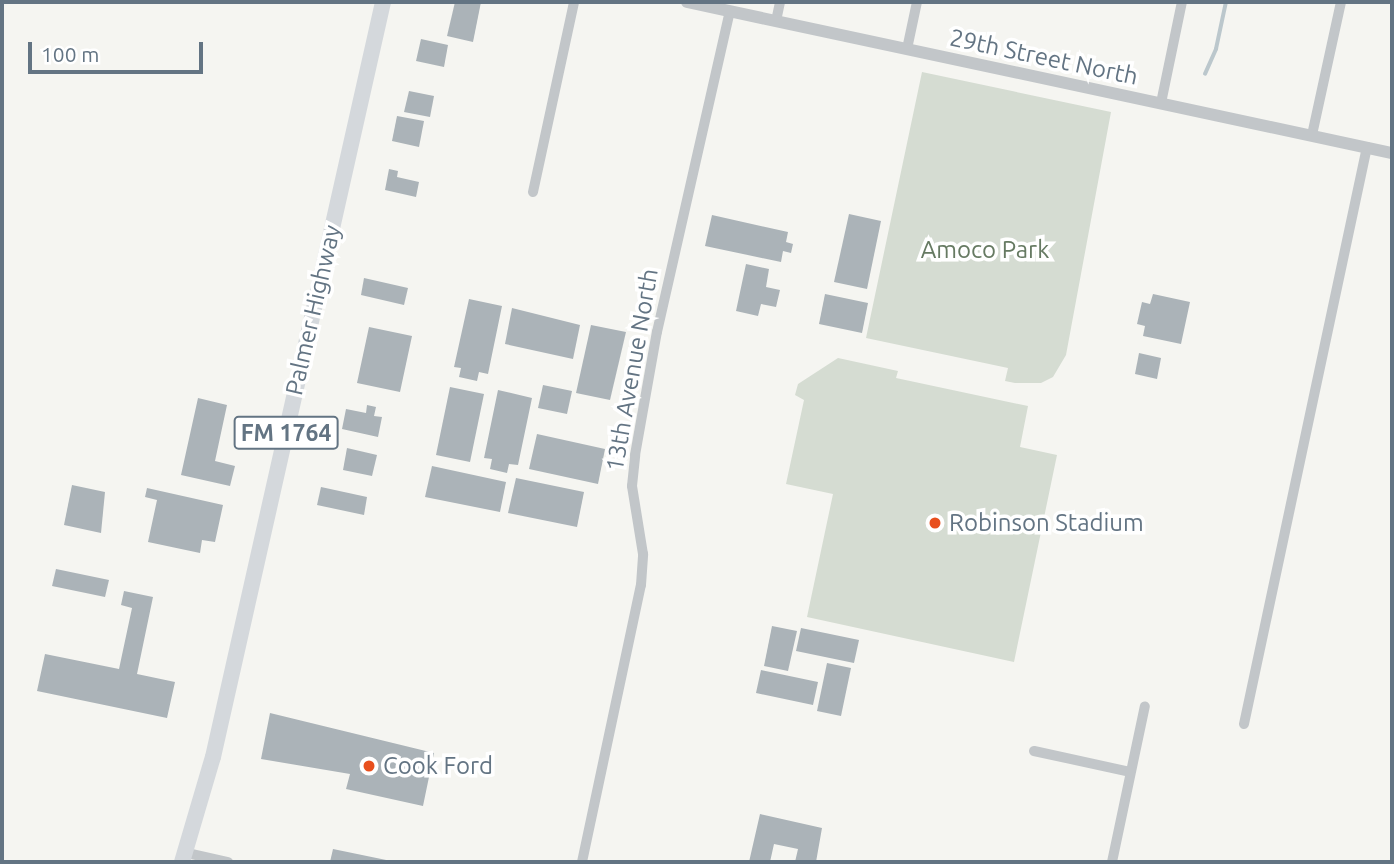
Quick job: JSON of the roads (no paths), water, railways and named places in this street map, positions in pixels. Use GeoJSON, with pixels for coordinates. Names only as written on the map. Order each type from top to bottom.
{"type":"FeatureCollection","features":[{"type":"Feature","properties":{"kind":"main road","name":"Palmer Highway"},"geometry":{"type":"LineString","coordinates":[[184,857],[213,757],[383,2]]}},
{"type":"Feature","properties":{"kind":"street"},"geometry":{"type":"LineString","coordinates":[[533,192],[574,2]]}},
{"type":"Feature","properties":{"kind":"street","name":"29th Street North"},"geometry":{"type":"LineString","coordinates":[[687,2],[1392,153]]}},
{"type":"Feature","properties":{"kind":"street"},"geometry":{"type":"LineString","coordinates":[[776,21],[780,2]]}},
{"type":"Feature","properties":{"kind":"street"},"geometry":{"type":"LineString","coordinates":[[907,49],[917,2]]}},
{"type":"Feature","properties":{"kind":"street"},"geometry":{"type":"LineString","coordinates":[[1161,103],[1182,2]]}},
{"type":"Feature","properties":{"kind":"street"},"geometry":{"type":"LineString","coordinates":[[1312,135],[1340,2]]}},
{"type":"Feature","properties":{"kind":"street","name":"13th Avenue North"},"geometry":{"type":"LineString","coordinates":[[582,862],[641,585],[643,554],[632,486],[634,462],[657,332],[730,11]]}},
{"type":"Feature","properties":{"kind":"street"},"geometry":{"type":"LineString","coordinates":[[1244,724],[1367,147]]}},
{"type":"Feature","properties":{"kind":"street"},"geometry":{"type":"LineString","coordinates":[[1112,862],[1145,706]]}},
{"type":"Feature","properties":{"kind":"street"},"geometry":{"type":"LineString","coordinates":[[1034,751],[1130,772]]}},
{"type":"Feature","properties":{"kind":"street"},"geometry":{"type":"LineString","coordinates":[[184,857],[228,862]]}},
{"type":"Feature","properties":{"kind":"waterway"},"geometry":{"type":"LineString","coordinates":[[1205,74],[1216,49],[1226,2]]}},
{"type":"Feature","properties":{"kind":"place","name":"Robinson Stadium"},"geometry":{"type":"Point","coordinates":[935,523]}},
{"type":"Feature","properties":{"kind":"place","name":"Cook Ford"},"geometry":{"type":"Point","coordinates":[369,766]}},
{"type":"Feature","properties":{"kind":"park label","name":"Amoco Park"},"geometry":{"type":"Point","coordinates":[985,250]}}]}
